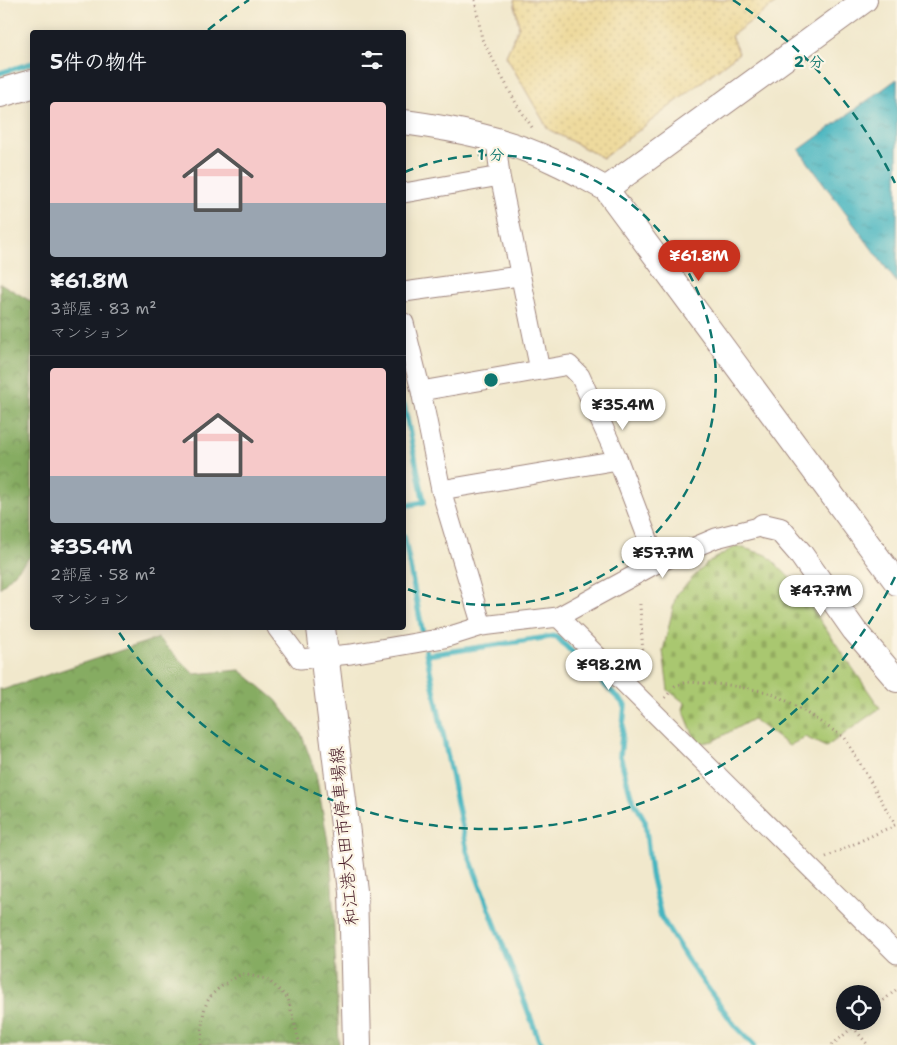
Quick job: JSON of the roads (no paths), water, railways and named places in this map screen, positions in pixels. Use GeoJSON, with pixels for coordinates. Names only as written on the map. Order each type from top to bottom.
{"type":"FeatureCollection","features":[{"type":"Feature","properties":{"kind":"main road"},"geometry":{"type":"LineString","coordinates":[[0,94],[30,85]]}},
{"type":"Feature","properties":{"kind":"main road","name":"和江港大田市停車場線"},"geometry":{"type":"LineString","coordinates":[[321,630],[353,891],[357,1045]]}},
{"type":"Feature","properties":{"kind":"street"},"geometry":{"type":"LineString","coordinates":[[606,189],[865,0]]}},
{"type":"Feature","properties":{"kind":"street"},"geometry":{"type":"LineString","coordinates":[[406,122],[452,128],[496,141],[556,162],[606,189],[897,583]]}},
{"type":"Feature","properties":{"kind":"street"},"geometry":{"type":"LineString","coordinates":[[496,141],[500,176],[519,276],[540,370]]}},
{"type":"Feature","properties":{"kind":"street"},"geometry":{"type":"LineString","coordinates":[[406,193],[500,176]]}},
{"type":"Feature","properties":{"kind":"street"},"geometry":{"type":"LineString","coordinates":[[406,292],[519,276]]}},
{"type":"Feature","properties":{"kind":"street"},"geometry":{"type":"LineString","coordinates":[[406,331],[421,391],[441,490],[482,626]]}},
{"type":"Feature","properties":{"kind":"street"},"geometry":{"type":"LineString","coordinates":[[421,391],[569,365],[580,376],[618,460],[657,563]]}},
{"type":"Feature","properties":{"kind":"street"},"geometry":{"type":"LineString","coordinates":[[441,490],[618,460]]}},
{"type":"Feature","properties":{"kind":"street"},"geometry":{"type":"LineString","coordinates":[[278,630],[300,659],[444,638],[482,626],[558,617],[657,563],[716,538],[762,526],[780,530],[800,553],[854,630],[897,680]]}},
{"type":"Feature","properties":{"kind":"street"},"geometry":{"type":"LineString","coordinates":[[558,617],[810,865],[897,954]]}},
{"type":"Feature","properties":{"kind":"water"},"geometry":{"type":"Polygon","coordinates":[[[897,79],[897,283],[799,150],[897,79]]]}},
{"type":"Feature","properties":{"kind":"waterway"},"geometry":{"type":"LineString","coordinates":[[0,73],[30,64]]}},
{"type":"Feature","properties":{"kind":"waterway"},"geometry":{"type":"LineString","coordinates":[[406,415],[424,502],[406,506]]}},
{"type":"Feature","properties":{"kind":"waterway"},"geometry":{"type":"LineString","coordinates":[[406,546],[424,640]]}},
{"type":"Feature","properties":{"kind":"waterway"},"geometry":{"type":"LineString","coordinates":[[427,655],[556,636],[625,705],[620,756],[631,796],[645,821],[651,874],[661,917],[689,962],[735,1026],[754,1045]]}},
{"type":"Feature","properties":{"kind":"waterway"},"geometry":{"type":"LineString","coordinates":[[426,651],[467,851],[539,1040],[543,1045]]}}]}
